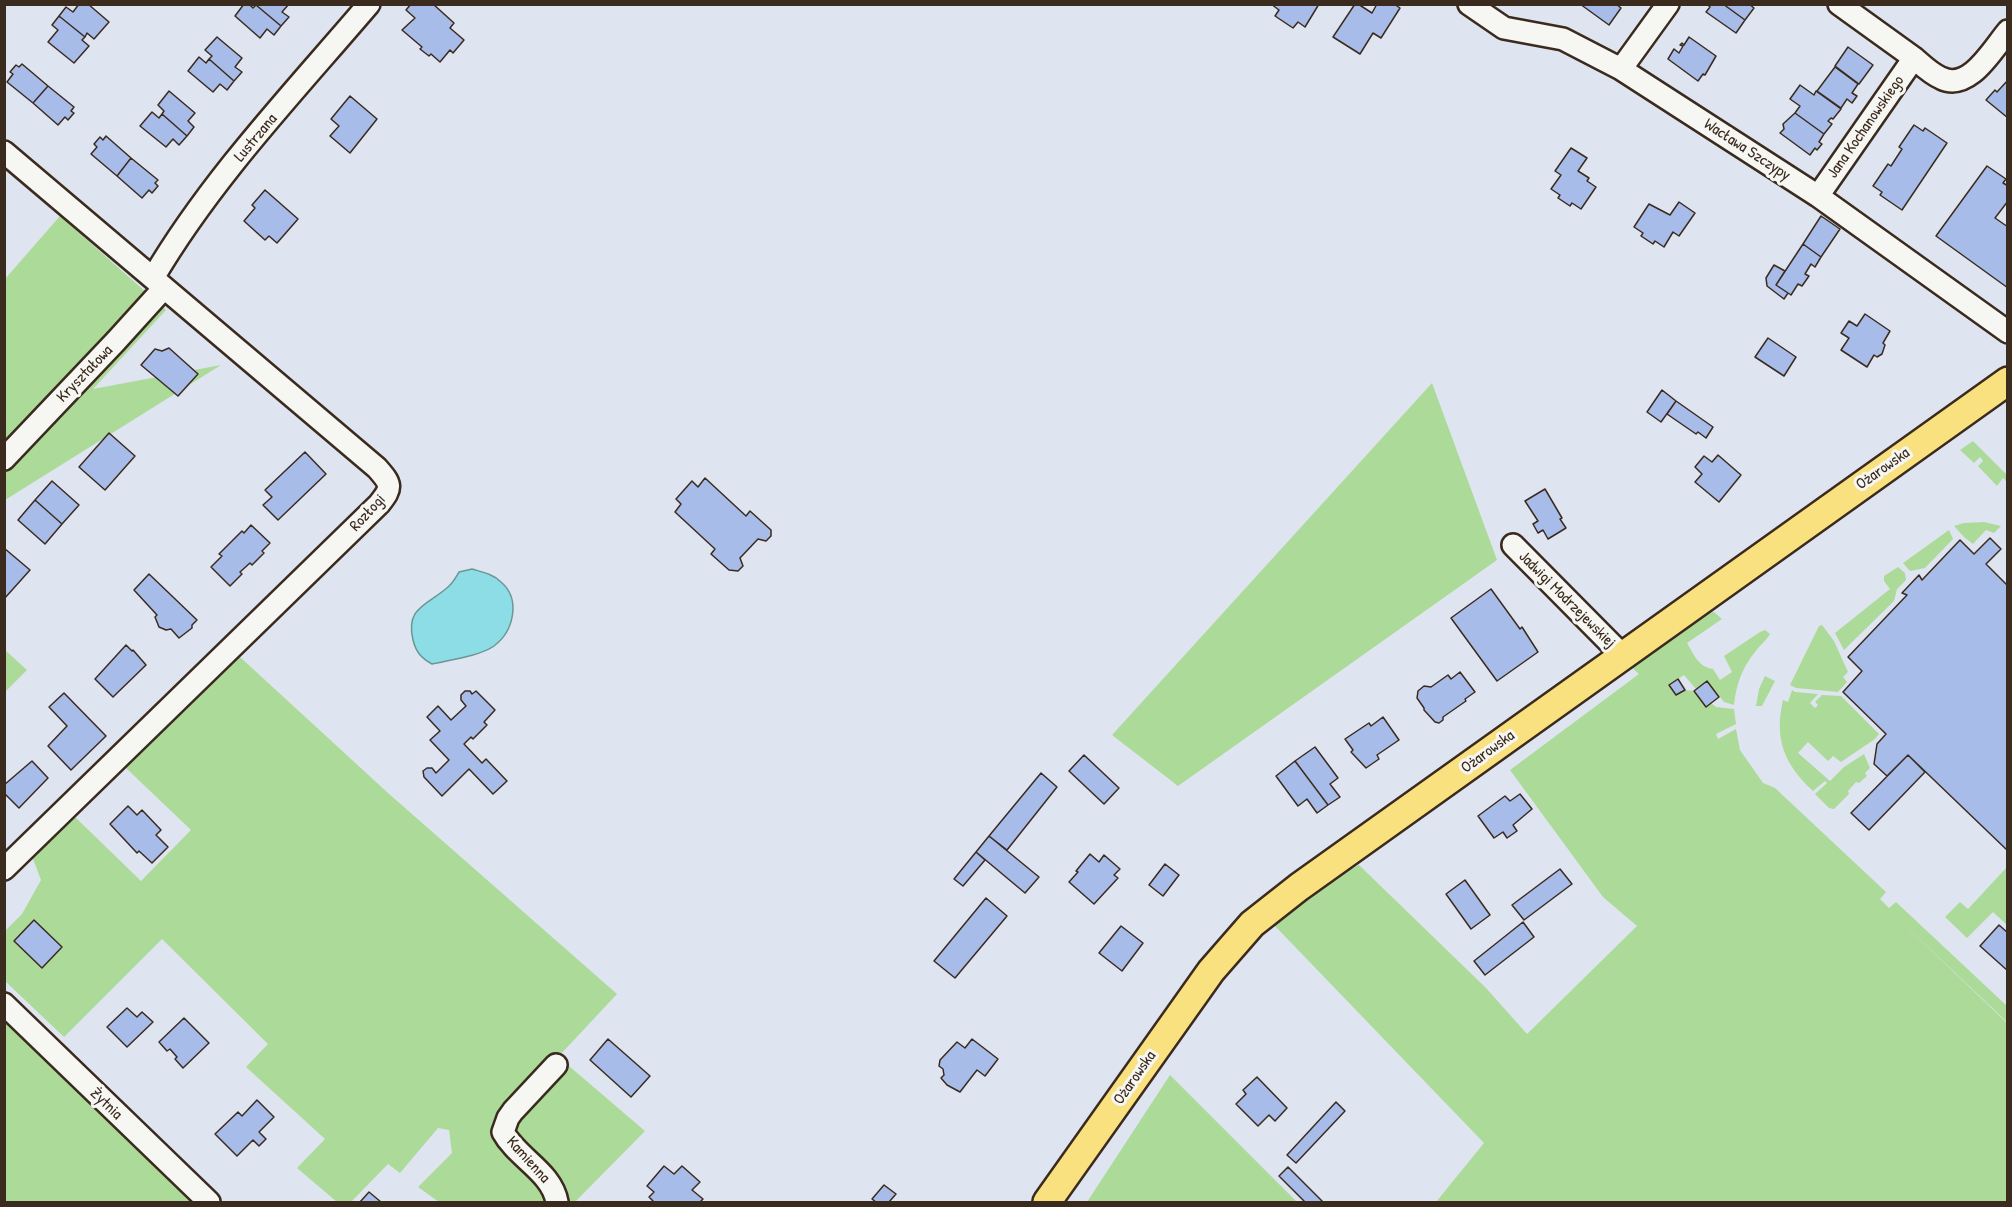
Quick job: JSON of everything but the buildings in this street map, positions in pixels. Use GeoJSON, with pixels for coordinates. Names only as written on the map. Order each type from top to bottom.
{"type":"FeatureCollection","features":[{"type":"Feature","properties":{"kind":"main road","name":"Ożarowska"},"geometry":{"type":"LineString","coordinates":[[1047,1203],[1210,971],[1252,924],[1299,887],[2007,381]]}},
{"type":"Feature","properties":{"kind":"street","name":"Lustrzana"},"geometry":{"type":"LineString","coordinates":[[158,283],[170,248],[222,177],[369,4]]}},
{"type":"Feature","properties":{"kind":"street","name":"Wacława Szczypy"},"geometry":{"type":"LineString","coordinates":[[1469,4],[1504,28],[1563,39],[1621,69],[1818,196],[2007,332]]}},
{"type":"Feature","properties":{"kind":"street"},"geometry":{"type":"LineString","coordinates":[[1621,69],[1668,4]]}},
{"type":"Feature","properties":{"kind":"street","name":"Jana Kochanowskiego"},"geometry":{"type":"LineString","coordinates":[[1839,4],[1940,78],[1952,81],[1966,79],[2007,31]]}},
{"type":"Feature","properties":{"kind":"street","name":"Jana Kochanowskiego"},"geometry":{"type":"LineString","coordinates":[[1818,196],[1914,58]]}},
{"type":"Feature","properties":{"kind":"street","name":"Rozłogi"},"geometry":{"type":"LineString","coordinates":[[4,152],[377,468],[388,481],[388,493],[371,513],[4,870]]}},
{"type":"Feature","properties":{"kind":"street","name":"Kryształowa"},"geometry":{"type":"LineString","coordinates":[[4,459],[116,341],[158,283]]}},
{"type":"Feature","properties":{"kind":"street","name":"Jadwigi Modrzejewskiej"},"geometry":{"type":"LineString","coordinates":[[1513,545],[1622,655]]}},
{"type":"Feature","properties":{"kind":"street","name":"Żytnia"},"geometry":{"type":"LineString","coordinates":[[4,1004],[208,1203]]}},
{"type":"Feature","properties":{"kind":"street","name":"Kamienna"},"geometry":{"type":"LineString","coordinates":[[556,1065],[513,1111],[503,1132],[508,1142],[552,1186],[557,1203]]}},
{"type":"Feature","properties":{"kind":"green space"},"geometry":{"type":"Polygon","coordinates":[[[60,216],[166,310],[93,389],[221,365],[5,500],[5,279],[60,216]]]}},
{"type":"Feature","properties":{"kind":"green space"},"geometry":{"type":"Polygon","coordinates":[[[1432,383],[1497,560],[1178,786],[1112,735],[1432,383]]]}},
{"type":"Feature","properties":{"kind":"green space"},"geometry":{"type":"Polygon","coordinates":[[[1973,441],[2007,475],[2007,482],[2003,478],[1997,486],[1978,466],[1983,461],[1980,457],[1974,463],[1960,450],[1973,441]]]}},
{"type":"Feature","properties":{"kind":"green space"},"geometry":{"type":"Polygon","coordinates":[[[1984,522],[2001,526],[1994,533],[1986,530],[1973,544],[1954,526],[1964,523],[1984,522]]]}},
{"type":"Feature","properties":{"kind":"green space"},"geometry":{"type":"Polygon","coordinates":[[[1949,530],[1953,539],[1925,568],[1910,571],[1903,563],[1949,530]]]}},
{"type":"Feature","properties":{"kind":"green space"},"geometry":{"type":"Polygon","coordinates":[[[1898,567],[1905,573],[1906,580],[1897,589],[1894,601],[1844,650],[1835,633],[1890,589],[1884,581],[1884,576],[1898,567]]]}},
{"type":"Feature","properties":{"kind":"green space"},"geometry":{"type":"Polygon","coordinates":[[[1714,612],[1722,619],[1687,643],[1700,663],[1713,669],[1720,680],[1732,672],[1724,656],[1760,632],[1765,630],[1770,634],[1750,658],[1743,671],[1734,705],[1724,702],[1707,681],[1696,689],[1684,675],[1669,685],[1676,695],[1685,690],[1694,691],[1706,707],[1711,703],[1716,707],[1734,709],[1736,724],[1716,734],[1718,739],[1736,729],[1740,750],[1763,783],[1775,788],[1886,892],[1880,899],[1889,908],[1896,902],[2007,1006],[2007,1022],[1891,912],[2007,1023],[2007,1202],[1436,1202],[1484,1143],[1274,925],[1331,880],[1359,865],[1486,988],[1527,1034],[1637,926],[1603,897],[1510,770],[1639,674],[1629,665],[1700,613],[1714,612]]]}},
{"type":"Feature","properties":{"kind":"green space"},"geometry":{"type":"Polygon","coordinates":[[[1822,625],[1834,641],[1848,672],[1843,677],[1847,682],[1838,692],[1796,688],[1790,685],[1819,626],[1822,625]]]}},
{"type":"Feature","properties":{"kind":"green space"},"geometry":{"type":"Polygon","coordinates":[[[5,650],[27,670],[5,692],[5,650]]]}},
{"type":"Feature","properties":{"kind":"green space"},"geometry":{"type":"Polygon","coordinates":[[[240,657],[388,793],[617,994],[495,1120],[495,1133],[544,1190],[545,1202],[439,1202],[418,1187],[452,1153],[449,1130],[438,1128],[400,1173],[388,1164],[351,1202],[337,1202],[297,1168],[325,1139],[246,1067],[268,1044],[162,939],[64,1037],[5,981],[4,932],[22,914],[41,880],[32,856],[74,816],[141,881],[191,830],[126,768],[240,657]]]}},
{"type":"Feature","properties":{"kind":"green space"},"geometry":{"type":"Polygon","coordinates":[[[1765,676],[1775,681],[1762,706],[1756,706],[1759,689],[1765,676]]]}},
{"type":"Feature","properties":{"kind":"green space"},"geometry":{"type":"Polygon","coordinates":[[[1792,690],[1818,694],[1810,703],[1815,708],[1818,705],[1815,702],[1822,695],[1841,696],[1879,734],[1841,762],[1833,756],[1828,761],[1808,742],[1798,753],[1830,781],[1844,767],[1864,754],[1870,768],[1865,773],[1867,776],[1859,783],[1856,782],[1848,791],[1849,794],[1834,809],[1829,808],[1815,794],[1827,783],[1825,781],[1813,791],[1795,771],[1784,750],[1780,727],[1781,714],[1783,700],[1788,702],[1792,690]]]}},
{"type":"Feature","properties":{"kind":"green space"},"geometry":{"type":"Polygon","coordinates":[[[2007,867],[2007,925],[1993,912],[1967,938],[1945,917],[1960,902],[1968,909],[2007,867]]]}},
{"type":"Feature","properties":{"kind":"green space"},"geometry":{"type":"Polygon","coordinates":[[[4,1020],[46,1054],[191,1202],[5,1202],[4,1020]]]}},
{"type":"Feature","properties":{"kind":"green space"},"geometry":{"type":"Polygon","coordinates":[[[569,1066],[645,1131],[575,1202],[566,1202],[534,1161],[513,1128],[549,1080],[569,1066]]]}},
{"type":"Feature","properties":{"kind":"green space"},"geometry":{"type":"Polygon","coordinates":[[[1170,1075],[1297,1202],[1087,1202],[1170,1075]]]}},
{"type":"Feature","properties":{"kind":"water"},"geometry":{"type":"Polygon","coordinates":[[[472,569],[494,577],[507,589],[513,606],[510,624],[501,640],[494,646],[473,655],[432,664],[417,651],[411,629],[412,620],[415,613],[450,585],[459,572],[472,569]]]}}]}
